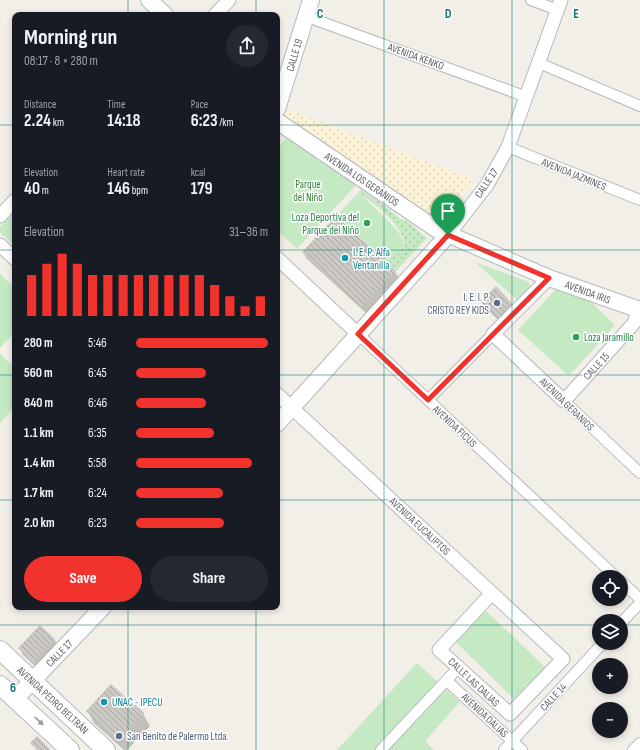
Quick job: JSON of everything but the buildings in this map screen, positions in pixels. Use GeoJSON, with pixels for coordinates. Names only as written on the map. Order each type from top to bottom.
{"type":"FeatureCollection","features":[{"type":"Feature","properties":{"kind":"main road","name":"AVENIDA PEDRO BELTRÁN"},"geometry":{"type":"LineString","coordinates":[[0,650],[106,750]]}},
{"type":"Feature","properties":{"kind":"main road"},"geometry":{"type":"LineString","coordinates":[[0,685],[70,750]]}},
{"type":"Feature","properties":{"kind":"street"},"geometry":{"type":"LineString","coordinates":[[149,0],[162,12]]}},
{"type":"Feature","properties":{"kind":"street"},"geometry":{"type":"LineString","coordinates":[[218,12],[230,0]]}},
{"type":"Feature","properties":{"kind":"street","name":"CALLE 19"},"geometry":{"type":"LineString","coordinates":[[280,100],[311,0]]}},
{"type":"Feature","properties":{"kind":"street"},"geometry":{"type":"LineString","coordinates":[[531,0],[560,5]]}},
{"type":"Feature","properties":{"kind":"street","name":"CALLE 17"},"geometry":{"type":"LineString","coordinates":[[280,421],[448,235],[487,185],[508,148],[560,5]]}},
{"type":"Feature","properties":{"kind":"street","name":"AVENIDA KENKO"},"geometry":{"type":"LineString","coordinates":[[305,16],[527,97]]}},
{"type":"Feature","properties":{"kind":"street"},"geometry":{"type":"LineString","coordinates":[[539,63],[640,106]]}},
{"type":"Feature","properties":{"kind":"street","name":"AVENIDA LOS GERANIOS"},"geometry":{"type":"LineString","coordinates":[[280,123],[436,229],[448,235]]}},
{"type":"Feature","properties":{"kind":"street","name":"AVENIDA JAZMINES"},"geometry":{"type":"LineString","coordinates":[[508,148],[640,200]]}},
{"type":"Feature","properties":{"kind":"street"},"geometry":{"type":"LineString","coordinates":[[0,216],[12,203]]}},
{"type":"Feature","properties":{"kind":"street","name":"AVENIDA IRIS"},"geometry":{"type":"LineString","coordinates":[[448,235],[638,318]]}},
{"type":"Feature","properties":{"kind":"street"},"geometry":{"type":"LineString","coordinates":[[0,245],[12,256]]}},
{"type":"Feature","properties":{"kind":"street","name":"AVENIDA FICUS"},"geometry":{"type":"LineString","coordinates":[[280,261],[609,570]]}},
{"type":"Feature","properties":{"kind":"street"},"geometry":{"type":"LineString","coordinates":[[428,400],[549,278]]}},
{"type":"Feature","properties":{"kind":"street","name":"CALLE 15"},"geometry":{"type":"LineString","coordinates":[[564,401],[638,318]]}},
{"type":"Feature","properties":{"kind":"street","name":"AVENIDA GERANIOS"},"geometry":{"type":"LineString","coordinates":[[493,334],[640,473]]}},
{"type":"Feature","properties":{"kind":"street","name":"AVENIDA EUCALIPTOS"},"geometry":{"type":"LineString","coordinates":[[280,397],[563,659]]}},
{"type":"Feature","properties":{"kind":"street"},"geometry":{"type":"LineString","coordinates":[[628,588],[640,599]]}},
{"type":"Feature","properties":{"kind":"street","name":"CALLE LAS DALIAS"},"geometry":{"type":"LineString","coordinates":[[492,593],[439,650],[510,714]]}},
{"type":"Feature","properties":{"kind":"street"},"geometry":{"type":"LineString","coordinates":[[628,616],[640,603]]}},
{"type":"Feature","properties":{"kind":"street","name":"CALLE 17"},"geometry":{"type":"LineString","coordinates":[[15,699],[100,610]]}},
{"type":"Feature","properties":{"kind":"street","name":"CALLE 14"},"geometry":{"type":"LineString","coordinates":[[504,750],[596,650]]}},
{"type":"Feature","properties":{"kind":"street","name":"CALLE 14"},"geometry":{"type":"LineString","coordinates":[[510,714],[563,659]]}},
{"type":"Feature","properties":{"kind":"street"},"geometry":{"type":"LineString","coordinates":[[381,750],[458,668]]}},
{"type":"Feature","properties":{"kind":"street","name":"AVENIDA DALIAS"},"geometry":{"type":"LineString","coordinates":[[447,681],[522,750]]}},
{"type":"Feature","properties":{"kind":"street"},"geometry":{"type":"LineString","coordinates":[[633,750],[640,743]]}},
{"type":"Feature","properties":{"kind":"green space","name":"Parque del Niño"},"geometry":{"type":"Polygon","coordinates":[[[287,137],[356,185],[297,249],[280,233],[280,145],[287,137]]]}},
{"type":"Feature","properties":{"kind":"green space"},"geometry":{"type":"Polygon","coordinates":[[[360,189],[401,219],[408,222],[427,238],[396,271],[388,263],[405,246],[403,238],[394,223],[359,192],[360,189]]]}},
{"type":"Feature","properties":{"kind":"green space","name":"Loza Deportiva del Parque del Niño"},"geometry":{"type":"Polygon","coordinates":[[[359,192],[398,231],[405,245],[388,264],[336,216],[359,192]]]}},
{"type":"Feature","properties":{"kind":"green space"},"geometry":{"type":"Polygon","coordinates":[[[12,215],[12,243],[0,233],[0,227],[12,215]]]}},
{"type":"Feature","properties":{"kind":"green space"},"geometry":{"type":"Polygon","coordinates":[[[475,262],[529,282],[530,287],[517,300],[475,262]]]}},
{"type":"Feature","properties":{"kind":"green space"},"geometry":{"type":"Polygon","coordinates":[[[0,274],[12,285],[12,335],[0,348],[0,274]]]}},
{"type":"Feature","properties":{"kind":"green space"},"geometry":{"type":"Polygon","coordinates":[[[556,289],[591,302],[615,325],[569,376],[518,330],[556,289]]]}},
{"type":"Feature","properties":{"kind":"green space"},"geometry":{"type":"Polygon","coordinates":[[[0,354],[12,365],[12,410],[0,423],[0,354]]]}},
{"type":"Feature","properties":{"kind":"green space"},"geometry":{"type":"Polygon","coordinates":[[[485,610],[545,667],[514,699],[455,641],[485,610]]]}},
{"type":"Feature","properties":{"kind":"green space"},"geometry":{"type":"Polygon","coordinates":[[[417,663],[460,702],[425,741],[434,750],[337,750],[417,663]]]}},
{"type":"Feature","properties":{"kind":"sand"},"geometry":{"type":"Polygon","coordinates":[[[280,106],[474,179],[456,205],[448,198],[433,220],[280,113],[280,106]]]}},
{"type":"Feature","properties":{"kind":"place","name":"Loza Deportiva del Parque del Niño"},"geometry":{"type":"Point","coordinates":[367,223]}},
{"type":"Feature","properties":{"kind":"place","name":"I. E. P: Alfa Ventanilla"},"geometry":{"type":"Point","coordinates":[345,258]}},
{"type":"Feature","properties":{"kind":"place","name":"I. E. I. P. CRISTO REY KIDS"},"geometry":{"type":"Point","coordinates":[497,303]}},
{"type":"Feature","properties":{"kind":"place","name":"Loza Jaramillo"},"geometry":{"type":"Point","coordinates":[576,337]}},
{"type":"Feature","properties":{"kind":"place","name":"UNAC - IPECU"},"geometry":{"type":"Point","coordinates":[104,702]}},
{"type":"Feature","properties":{"kind":"place","name":"San Benito de Palermo Ltda."},"geometry":{"type":"Point","coordinates":[119,736]}},
{"type":"Feature","properties":{"kind":"route"},"geometry":{"type":"LineString","coordinates":[[448,235],[549,278],[428,400],[358,334],[448,235]]}}]}
